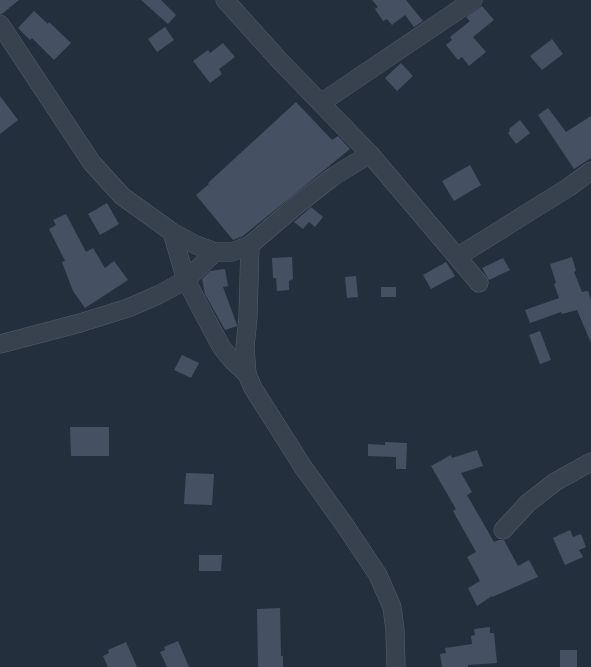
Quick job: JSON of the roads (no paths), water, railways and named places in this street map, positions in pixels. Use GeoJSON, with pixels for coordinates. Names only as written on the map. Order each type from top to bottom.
{"type":"FeatureCollection","features":[{"type":"Feature","properties":{"kind":"street"},"geometry":{"type":"LineString","coordinates":[[225,0],[280,61],[370,154],[479,283]]}},
{"type":"Feature","properties":{"kind":"street"},"geometry":{"type":"LineString","coordinates":[[321,103],[473,0]]}},
{"type":"Feature","properties":{"kind":"street"},"geometry":{"type":"LineString","coordinates":[[0,24],[92,163],[122,196],[172,232],[196,245],[215,252],[232,252],[250,245],[298,204],[328,181],[370,154]]}},
{"type":"Feature","properties":{"kind":"street"},"geometry":{"type":"LineString","coordinates":[[457,257],[569,187],[591,171]]}},
{"type":"Feature","properties":{"kind":"street"},"geometry":{"type":"LineString","coordinates":[[172,232],[186,280],[222,348],[247,374]]}},
{"type":"Feature","properties":{"kind":"street"},"geometry":{"type":"LineString","coordinates":[[250,245],[248,317],[245,347],[247,374],[253,388],[303,467],[378,575],[392,606],[395,630],[396,667]]}},
{"type":"Feature","properties":{"kind":"street"},"geometry":{"type":"LineString","coordinates":[[0,344],[80,323],[128,308],[158,295],[186,280],[215,252]]}},
{"type":"Feature","properties":{"kind":"street"},"geometry":{"type":"LineString","coordinates":[[502,530],[528,503],[555,482],[591,462]]}}]}
